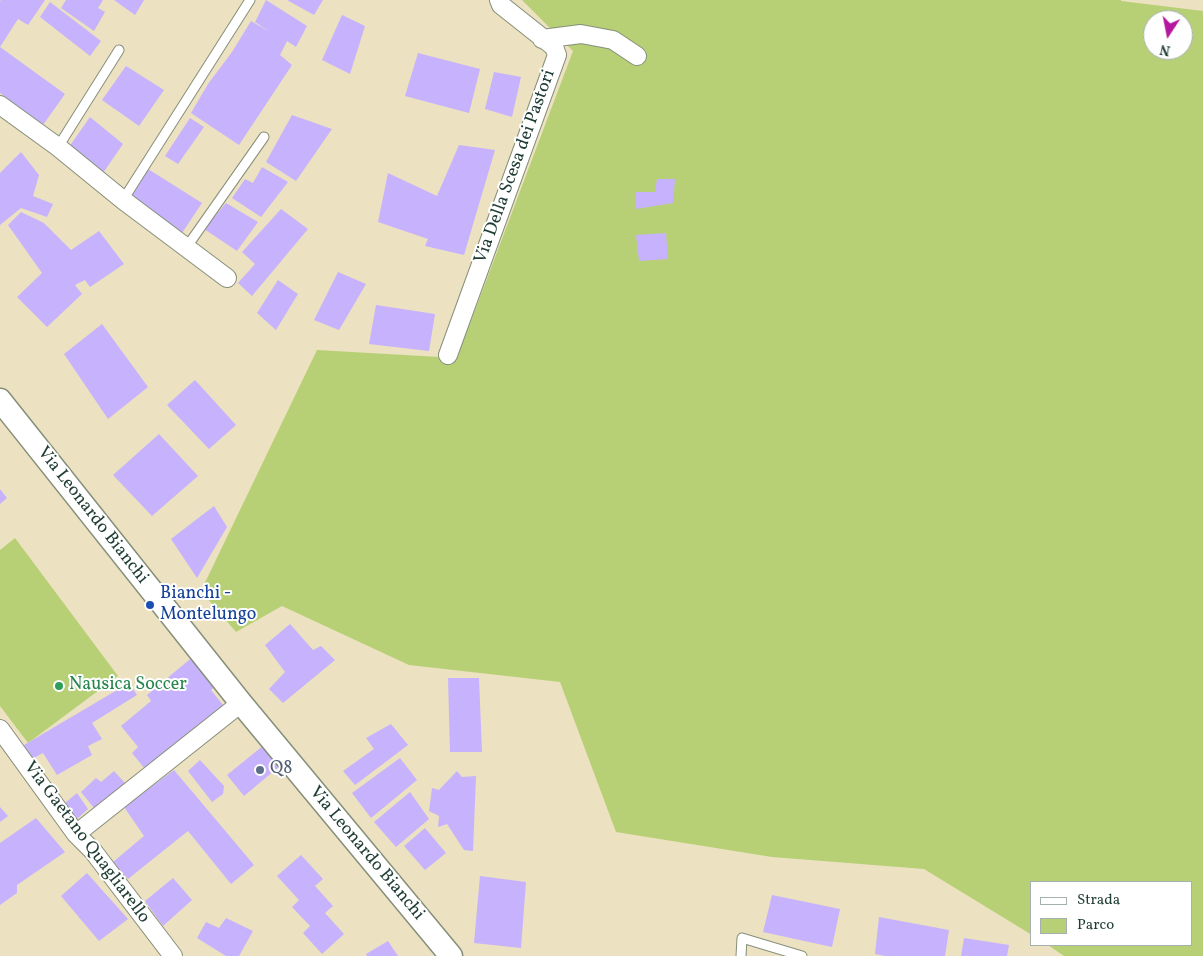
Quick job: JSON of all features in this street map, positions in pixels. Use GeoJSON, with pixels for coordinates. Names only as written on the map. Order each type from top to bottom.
{"type":"FeatureCollection","features":[{"type":"Feature","properties":{"kind":"street","name":"Via Della Scesa dei Pastori"},"geometry":{"type":"LineString","coordinates":[[448,355],[557,55],[554,47],[501,5],[500,0]]}},
{"type":"Feature","properties":{"kind":"street"},"geometry":{"type":"LineString","coordinates":[[542,38],[582,34],[613,40],[637,56]]}},
{"type":"Feature","properties":{"kind":"street"},"geometry":{"type":"LineString","coordinates":[[0,105],[58,147],[123,200],[227,278]]}},
{"type":"Feature","properties":{"kind":"street","name":"Via Leonardo Bianchi"},"geometry":{"type":"LineString","coordinates":[[0,400],[240,703],[451,956]]}},
{"type":"Feature","properties":{"kind":"street"},"geometry":{"type":"LineString","coordinates":[[76,834],[240,703]]}},
{"type":"Feature","properties":{"kind":"street","name":"Via Gaetano Quagliarello"},"geometry":{"type":"LineString","coordinates":[[0,729],[76,834],[93,850],[173,956]]}},
{"type":"Feature","properties":{"kind":"lane"},"geometry":{"type":"LineString","coordinates":[[123,200],[250,0]]}},
{"type":"Feature","properties":{"kind":"lane"},"geometry":{"type":"LineString","coordinates":[[58,147],[119,50]]}},
{"type":"Feature","properties":{"kind":"lane"},"geometry":{"type":"LineString","coordinates":[[186,248],[264,137]]}},
{"type":"Feature","properties":{"kind":"lane"},"geometry":{"type":"LineString","coordinates":[[741,956],[742,938],[802,956]]}},
{"type":"Feature","properties":{"kind":"green space"},"geometry":{"type":"Polygon","coordinates":[[[522,0],[1121,0],[1203,11],[1203,956],[1064,956],[1049,946],[1193,946],[1193,881],[1030,881],[1030,934],[924,869],[772,857],[616,832],[560,682],[409,665],[282,606],[236,632],[201,591],[317,350],[457,358],[573,51],[522,0]]]}},
{"type":"Feature","properties":{"kind":"green space"},"geometry":{"type":"Polygon","coordinates":[[[15,538],[118,676],[28,743],[0,706],[0,550],[15,538]]]}},
{"type":"Feature","properties":{"kind":"building"},"geometry":{"type":"Polygon","coordinates":[[[45,0],[28,25],[18,19],[0,47],[0,1],[45,0]]]}},
{"type":"Feature","properties":{"kind":"building"},"geometry":{"type":"Polygon","coordinates":[[[66,0],[103,0],[98,8],[105,12],[94,31],[61,8],[66,0]]]}},
{"type":"Feature","properties":{"kind":"building"},"geometry":{"type":"Polygon","coordinates":[[[114,0],[144,0],[135,15],[114,0]]]}},
{"type":"Feature","properties":{"kind":"building"},"geometry":{"type":"Polygon","coordinates":[[[266,0],[307,26],[296,47],[287,41],[280,55],[292,65],[239,145],[191,113],[208,84],[232,52],[251,21],[270,32],[255,22],[266,0]]]}},
{"type":"Feature","properties":{"kind":"building"},"geometry":{"type":"Polygon","coordinates":[[[287,0],[323,0],[314,15],[287,0]]]}},
{"type":"Feature","properties":{"kind":"building"},"geometry":{"type":"Polygon","coordinates":[[[50,2],[101,41],[90,56],[40,17],[50,2]]]}},
{"type":"Feature","properties":{"kind":"building"},"geometry":{"type":"Polygon","coordinates":[[[342,15],[365,26],[350,74],[322,60],[342,15]]]}},
{"type":"Feature","properties":{"kind":"building"},"geometry":{"type":"Polygon","coordinates":[[[0,47],[65,94],[43,125],[0,93],[0,47]]]}},
{"type":"Feature","properties":{"kind":"building"},"geometry":{"type":"Polygon","coordinates":[[[418,53],[480,69],[469,113],[405,96],[418,53]]]}},
{"type":"Feature","properties":{"kind":"building"},"geometry":{"type":"Polygon","coordinates":[[[126,66],[164,90],[139,126],[102,100],[126,66]]]}},
{"type":"Feature","properties":{"kind":"building"},"geometry":{"type":"Polygon","coordinates":[[[494,72],[521,77],[512,117],[485,109],[494,72]]]}},
{"type":"Feature","properties":{"kind":"building"},"geometry":{"type":"Polygon","coordinates":[[[292,115],[332,129],[296,181],[266,162],[292,115]]]}},
{"type":"Feature","properties":{"kind":"building"},"geometry":{"type":"Polygon","coordinates":[[[90,117],[123,144],[103,173],[69,147],[90,117]]]}},
{"type":"Feature","properties":{"kind":"building"},"geometry":{"type":"Polygon","coordinates":[[[190,118],[204,127],[178,164],[165,156],[190,118]]]}},
{"type":"Feature","properties":{"kind":"building"},"geometry":{"type":"Polygon","coordinates":[[[459,145],[495,150],[464,255],[425,246],[428,239],[378,222],[388,173],[437,196],[459,145]]]}},
{"type":"Feature","properties":{"kind":"building"},"geometry":{"type":"Polygon","coordinates":[[[21,152],[39,175],[33,196],[53,204],[47,217],[21,208],[0,225],[0,173],[21,152]]]}},
{"type":"Feature","properties":{"kind":"building"},"geometry":{"type":"Polygon","coordinates":[[[262,167],[288,182],[261,217],[232,198],[245,179],[253,183],[262,167]]]}},
{"type":"Feature","properties":{"kind":"building"},"geometry":{"type":"Polygon","coordinates":[[[148,169],[202,203],[180,236],[129,198],[148,169]]]}},
{"type":"Feature","properties":{"kind":"building"},"geometry":{"type":"Polygon","coordinates":[[[657,179],[675,179],[673,203],[636,209],[636,192],[655,192],[657,179]]]}},
{"type":"Feature","properties":{"kind":"building"},"geometry":{"type":"Polygon","coordinates":[[[226,203],[258,222],[237,251],[204,229],[226,203]]]}},
{"type":"Feature","properties":{"kind":"building"},"geometry":{"type":"Polygon","coordinates":[[[281,209],[308,229],[252,296],[238,283],[255,264],[242,252],[281,209]]]}},
{"type":"Feature","properties":{"kind":"building"},"geometry":{"type":"Polygon","coordinates":[[[21,212],[44,223],[71,250],[99,231],[124,264],[90,287],[85,280],[75,285],[82,294],[47,327],[17,297],[42,273],[8,225],[21,212]]]}},
{"type":"Feature","properties":{"kind":"building"},"geometry":{"type":"Polygon","coordinates":[[[666,233],[668,259],[639,261],[636,235],[666,233]]]}},
{"type":"Feature","properties":{"kind":"building"},"geometry":{"type":"Polygon","coordinates":[[[338,272],[366,284],[339,330],[314,320],[338,272]]]}},
{"type":"Feature","properties":{"kind":"building"},"geometry":{"type":"Polygon","coordinates":[[[278,280],[298,294],[276,330],[257,313],[278,280]]]}},
{"type":"Feature","properties":{"kind":"building"},"geometry":{"type":"Polygon","coordinates":[[[376,305],[435,314],[429,351],[369,344],[376,305]]]}},
{"type":"Feature","properties":{"kind":"building"},"geometry":{"type":"Polygon","coordinates":[[[102,324],[148,387],[108,419],[64,354],[102,324]]]}},
{"type":"Feature","properties":{"kind":"building"},"geometry":{"type":"Polygon","coordinates":[[[195,380],[236,425],[209,449],[167,405],[195,380]]]}},
{"type":"Feature","properties":{"kind":"building"},"geometry":{"type":"Polygon","coordinates":[[[159,434],[198,476],[152,516],[113,475],[159,434]]]}},
{"type":"Feature","properties":{"kind":"building"},"geometry":{"type":"Polygon","coordinates":[[[0,489],[7,498],[0,504],[0,489]]]}},
{"type":"Feature","properties":{"kind":"building"},"geometry":{"type":"Polygon","coordinates":[[[214,506],[227,527],[197,578],[171,539],[214,506]]]}},
{"type":"Feature","properties":{"kind":"building"},"geometry":{"type":"Polygon","coordinates":[[[290,624],[313,650],[321,646],[335,660],[283,703],[269,689],[285,672],[265,645],[290,624]]]}},
{"type":"Feature","properties":{"kind":"building"},"geometry":{"type":"Polygon","coordinates":[[[195,655],[218,684],[211,690],[223,705],[145,769],[132,753],[138,747],[121,726],[151,701],[147,695],[195,655]]]}},
{"type":"Feature","properties":{"kind":"building"},"geometry":{"type":"Polygon","coordinates":[[[448,678],[479,678],[482,752],[450,752],[448,678]]]}},
{"type":"Feature","properties":{"kind":"building"},"geometry":{"type":"Polygon","coordinates":[[[129,683],[137,695],[92,723],[102,739],[88,746],[92,755],[57,775],[43,753],[32,759],[24,745],[129,683]]]}},
{"type":"Feature","properties":{"kind":"building"},"geometry":{"type":"Polygon","coordinates":[[[391,724],[408,745],[355,785],[343,771],[374,749],[366,738],[391,724]]]}},
{"type":"Feature","properties":{"kind":"building"},"geometry":{"type":"Polygon","coordinates":[[[264,745],[281,765],[244,796],[227,775],[264,745]]]}},
{"type":"Feature","properties":{"kind":"building"},"geometry":{"type":"Polygon","coordinates":[[[400,758],[417,780],[371,818],[352,793],[400,758]]]}},
{"type":"Feature","properties":{"kind":"building"},"geometry":{"type":"Polygon","coordinates":[[[200,760],[224,786],[223,794],[212,802],[188,771],[200,760]]]}},
{"type":"Feature","properties":{"kind":"building"},"geometry":{"type":"Polygon","coordinates":[[[174,770],[254,865],[231,884],[188,831],[128,879],[113,862],[144,836],[124,807],[174,770]]]}},
{"type":"Feature","properties":{"kind":"building"},"geometry":{"type":"Polygon","coordinates":[[[114,771],[125,783],[94,808],[81,792],[96,778],[101,782],[114,771]]]}},
{"type":"Feature","properties":{"kind":"building"},"geometry":{"type":"Polygon","coordinates":[[[457,771],[462,777],[476,776],[473,851],[464,850],[447,824],[438,827],[439,816],[429,811],[432,788],[439,790],[457,771]]]}},
{"type":"Feature","properties":{"kind":"building"},"geometry":{"type":"Polygon","coordinates":[[[410,792],[429,819],[396,847],[374,822],[410,792]]]}},
{"type":"Feature","properties":{"kind":"building"},"geometry":{"type":"Polygon","coordinates":[[[77,793],[88,809],[77,819],[65,803],[77,793]]]}},
{"type":"Feature","properties":{"kind":"building"},"geometry":{"type":"Polygon","coordinates":[[[0,807],[8,816],[0,822],[0,807]]]}},
{"type":"Feature","properties":{"kind":"building"},"geometry":{"type":"Polygon","coordinates":[[[36,818],[65,852],[17,885],[17,893],[0,905],[0,843],[36,818]]]}},
{"type":"Feature","properties":{"kind":"building"},"geometry":{"type":"Polygon","coordinates":[[[425,828],[446,853],[425,870],[404,846],[425,828]]]}},
{"type":"Feature","properties":{"kind":"building"},"geometry":{"type":"Polygon","coordinates":[[[301,855],[323,879],[315,886],[333,906],[325,913],[344,934],[322,954],[303,933],[310,926],[292,907],[299,900],[277,876],[301,855]]]}},
{"type":"Feature","properties":{"kind":"building"},"geometry":{"type":"Polygon","coordinates":[[[87,873],[128,919],[99,941],[61,896],[87,873]]]}},
{"type":"Feature","properties":{"kind":"building"},"geometry":{"type":"Polygon","coordinates":[[[480,876],[526,882],[521,948],[474,943],[480,876]]]}},
{"type":"Feature","properties":{"kind":"building"},"geometry":{"type":"Polygon","coordinates":[[[173,878],[192,900],[163,926],[145,901],[173,878]]]}},
{"type":"Feature","properties":{"kind":"building"},"geometry":{"type":"Polygon","coordinates":[[[772,895],[840,909],[832,947],[763,932],[772,895]]]}},
{"type":"Feature","properties":{"kind":"building"},"geometry":{"type":"Polygon","coordinates":[[[879,917],[949,930],[945,956],[885,956],[875,954],[879,917]]]}},
{"type":"Feature","properties":{"kind":"building"},"geometry":{"type":"Polygon","coordinates":[[[226,918],[253,931],[239,956],[226,956],[197,938],[206,922],[219,928],[226,918]]]}},
{"type":"Feature","properties":{"kind":"building"},"geometry":{"type":"Polygon","coordinates":[[[964,938],[1009,945],[1007,956],[961,956],[964,938]]]}},
{"type":"Feature","properties":{"kind":"building"},"geometry":{"type":"Polygon","coordinates":[[[388,941],[398,956],[367,956],[366,954],[388,941]]]}},
{"type":"Feature","properties":{"kind":"place","name":"Bianchi - Montelungo"},"geometry":{"type":"Point","coordinates":[150,605]}},
{"type":"Feature","properties":{"kind":"place","name":"Nausica Soccer"},"geometry":{"type":"Point","coordinates":[59,686]}},
{"type":"Feature","properties":{"kind":"place","name":"Q8"},"geometry":{"type":"Point","coordinates":[260,770]}}]}
